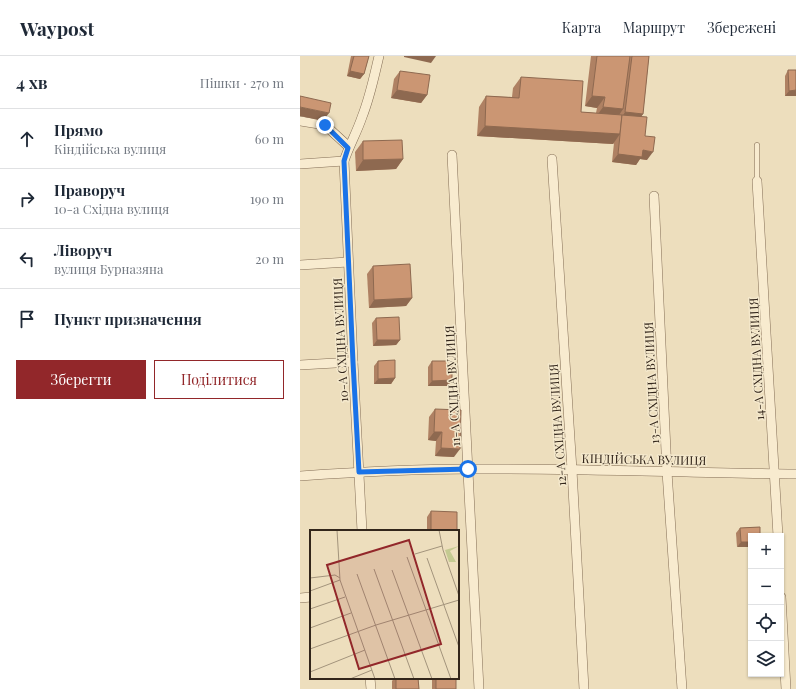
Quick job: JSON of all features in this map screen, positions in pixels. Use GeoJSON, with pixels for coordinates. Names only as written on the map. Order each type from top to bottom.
{"type":"FeatureCollection","features":[{"type":"Feature","properties":{"kind":"street","name":"10-А СХІДНА ВУЛИЦЯ"},"geometry":{"type":"LineString","coordinates":[[362,530],[344,161],[348,148],[362,118],[371,91],[379,56]]}},
{"type":"Feature","properties":{"kind":"street"},"geometry":{"type":"LineString","coordinates":[[300,120],[325,125],[348,148]]}},
{"type":"Feature","properties":{"kind":"street","name":"11-А СХІДНА ВУЛИЦЯ"},"geometry":{"type":"LineString","coordinates":[[452,155],[479,689]]}},
{"type":"Feature","properties":{"kind":"street","name":"12-А СХІДНА ВУЛИЦЯ"},"geometry":{"type":"LineString","coordinates":[[552,159],[572,470],[584,689]]}},
{"type":"Feature","properties":{"kind":"street"},"geometry":{"type":"LineString","coordinates":[[300,164],[344,161]]}},
{"type":"Feature","properties":{"kind":"street","name":"14-А СХІДНА ВУЛИЦЯ"},"geometry":{"type":"LineString","coordinates":[[757,181],[778,533]]}},
{"type":"Feature","properties":{"kind":"street","name":"13-А СХІДНА ВУЛИЦЯ"},"geometry":{"type":"LineString","coordinates":[[654,196],[667,472],[682,689]]}},
{"type":"Feature","properties":{"kind":"street"},"geometry":{"type":"LineString","coordinates":[[300,265],[348,262]]}},
{"type":"Feature","properties":{"kind":"street"},"geometry":{"type":"LineString","coordinates":[[300,365],[353,362]]}},
{"type":"Feature","properties":{"kind":"street","name":"КІНДІЙСЬКА ВУЛИЦЯ"},"geometry":{"type":"LineString","coordinates":[[300,476],[359,472],[468,469],[796,474]]}},
{"type":"Feature","properties":{"kind":"street"},"geometry":{"type":"LineString","coordinates":[[300,598],[310,597]]}},
{"type":"Feature","properties":{"kind":"street"},"geometry":{"type":"LineString","coordinates":[[781,605],[786,689]]}},
{"type":"Feature","properties":{"kind":"street"},"geometry":{"type":"LineString","coordinates":[[370,679],[371,689]]}},
{"type":"Feature","properties":{"kind":"lane"},"geometry":{"type":"LineString","coordinates":[[757,145],[757,181]]}},
{"type":"Feature","properties":{"kind":"building"},"geometry":{"type":"Polygon","coordinates":[[[354,56],[369,56],[364,74],[350,71],[354,56]]]}},
{"type":"Feature","properties":{"kind":"building"},"geometry":{"type":"Polygon","coordinates":[[[597,56],[630,56],[623,109],[603,107],[605,97],[592,96],[597,56]]]}},
{"type":"Feature","properties":{"kind":"building"},"geometry":{"type":"Polygon","coordinates":[[[632,56],[649,56],[643,114],[625,112],[632,56]]]}},
{"type":"Feature","properties":{"kind":"building"},"geometry":{"type":"Polygon","coordinates":[[[788,70],[796,70],[796,90],[789,91],[788,70]]]}},
{"type":"Feature","properties":{"kind":"building"},"geometry":{"type":"Polygon","coordinates":[[[400,71],[430,75],[427,95],[397,90],[400,71]]]}},
{"type":"Feature","properties":{"kind":"building"},"geometry":{"type":"Polygon","coordinates":[[[521,77],[583,81],[581,112],[622,115],[620,134],[485,126],[486,96],[519,98],[521,77]]]}},
{"type":"Feature","properties":{"kind":"building"},"geometry":{"type":"Polygon","coordinates":[[[300,96],[331,103],[329,113],[300,107],[300,96]]]}},
{"type":"Feature","properties":{"kind":"building"},"geometry":{"type":"Polygon","coordinates":[[[622,115],[647,117],[645,136],[655,137],[653,152],[643,150],[642,157],[618,154],[622,115]]]}},
{"type":"Feature","properties":{"kind":"building"},"geometry":{"type":"Polygon","coordinates":[[[402,140],[403,159],[363,160],[363,141],[402,140]]]}},
{"type":"Feature","properties":{"kind":"building"},"geometry":{"type":"Polygon","coordinates":[[[410,264],[412,298],[374,300],[373,266],[410,264]]]}},
{"type":"Feature","properties":{"kind":"building"},"geometry":{"type":"Polygon","coordinates":[[[399,317],[400,340],[377,340],[376,318],[399,317]]]}},
{"type":"Feature","properties":{"kind":"building"},"geometry":{"type":"Polygon","coordinates":[[[395,360],[395,378],[378,379],[378,361],[395,360]]]}},
{"type":"Feature","properties":{"kind":"building"},"geometry":{"type":"Polygon","coordinates":[[[432,361],[452,361],[452,380],[432,381],[432,361]]]}},
{"type":"Feature","properties":{"kind":"building"},"geometry":{"type":"Polygon","coordinates":[[[435,409],[461,410],[460,449],[441,448],[442,432],[434,432],[435,409]]]}},
{"type":"Feature","properties":{"kind":"building"},"geometry":{"type":"Polygon","coordinates":[[[431,511],[457,512],[457,530],[431,530],[431,511]]]}},
{"type":"Feature","properties":{"kind":"building"},"geometry":{"type":"Polygon","coordinates":[[[760,527],[760,533],[748,533],[748,542],[741,542],[740,528],[760,527]]]}},
{"type":"Feature","properties":{"kind":"building"},"geometry":{"type":"Polygon","coordinates":[[[396,679],[418,679],[419,689],[396,689],[396,679]]]}},
{"type":"Feature","properties":{"kind":"building"},"geometry":{"type":"Polygon","coordinates":[[[436,679],[456,679],[456,689],[436,689],[436,679]]]}},
{"type":"Feature","properties":{"kind":"route"},"geometry":{"type":"LineString","coordinates":[[325,125],[348,148],[344,161],[359,472],[468,469]]}}]}
